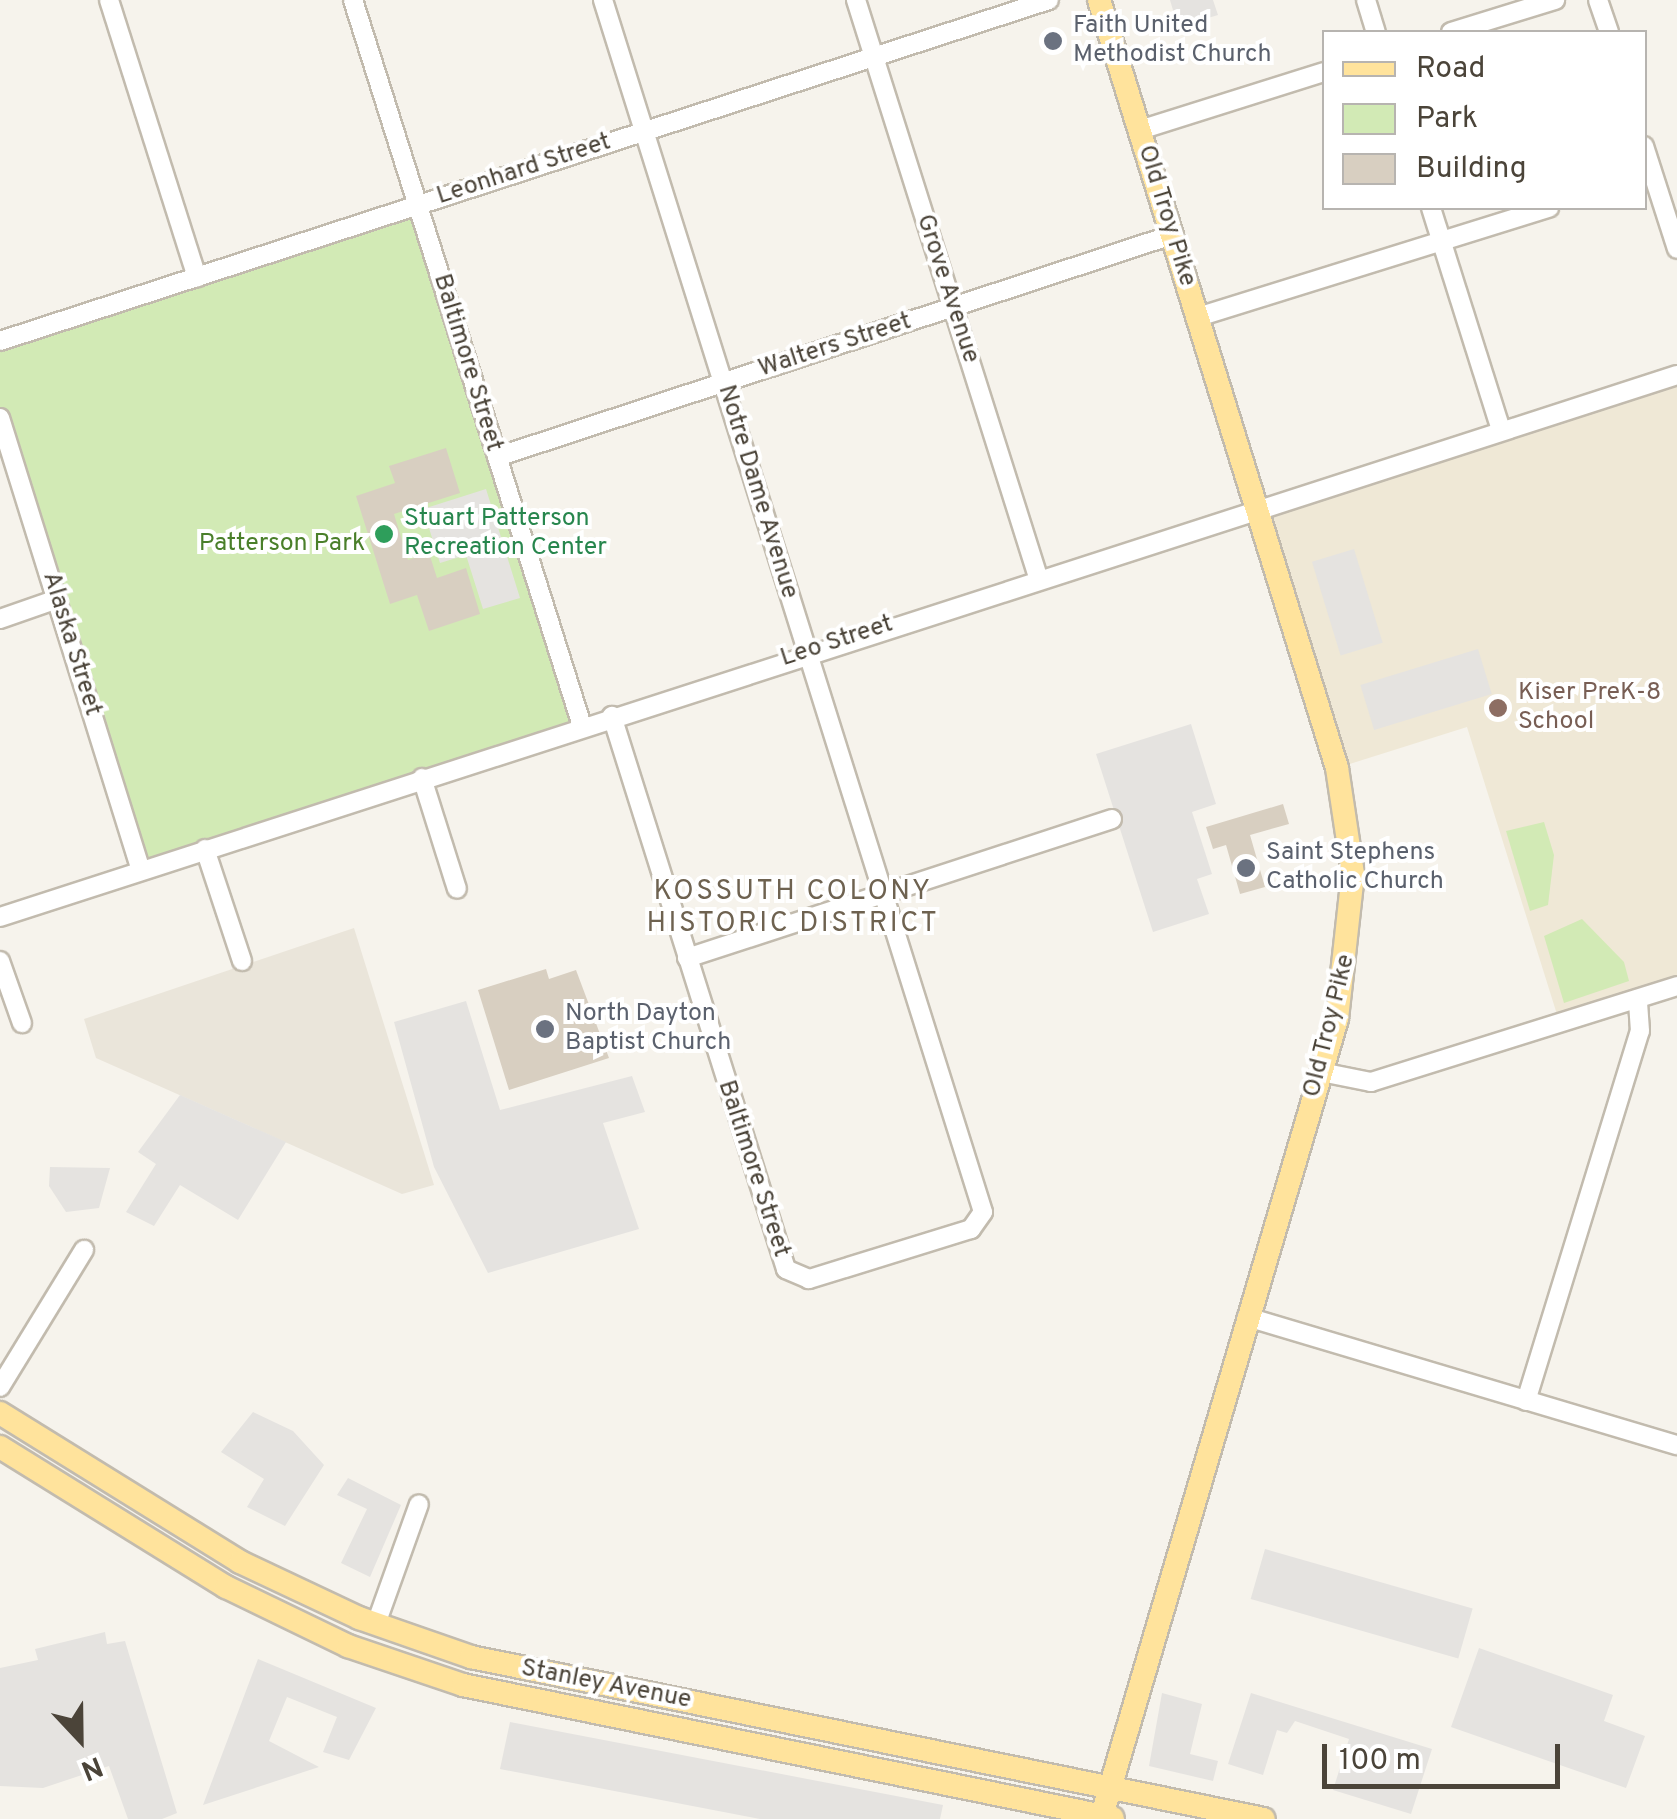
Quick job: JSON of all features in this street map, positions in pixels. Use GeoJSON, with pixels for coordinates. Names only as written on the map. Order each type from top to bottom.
{"type":"FeatureCollection","features":[{"type":"Feature","properties":{"kind":"main road","name":"Old Troy Pike"},"geometry":{"type":"LineString","coordinates":[[1099,0],[1257,505],[1350,828],[1347,970],[1321,1072],[1110,1787],[1107,1818]]}},
{"type":"Feature","properties":{"kind":"main road","name":"Stanley Avenue"},"geometry":{"type":"LineString","coordinates":[[0,1413],[240,1562],[376,1624],[578,1681],[1264,1819]]}},
{"type":"Feature","properties":{"kind":"main road","name":"Stanley Avenue"},"geometry":{"type":"LineString","coordinates":[[0,1447],[226,1588],[348,1646],[462,1685],[1107,1818]]}},
{"type":"Feature","properties":{"kind":"street"},"geometry":{"type":"LineString","coordinates":[[109,0],[196,277]]}},
{"type":"Feature","properties":{"kind":"street","name":"Baltimore Street"},"geometry":{"type":"LineString","coordinates":[[353,0],[582,726]]}},
{"type":"Feature","properties":{"kind":"street","name":"Notre Dame Avenue"},"geometry":{"type":"LineString","coordinates":[[603,0],[983,1212],[970,1228],[809,1280],[792,1275]]}},
{"type":"Feature","properties":{"kind":"street","name":"Grove Avenue"},"geometry":{"type":"LineString","coordinates":[[856,0],[1038,577]]}},
{"type":"Feature","properties":{"kind":"street","name":"Leonhard Street"},"geometry":{"type":"LineString","coordinates":[[0,341],[1048,0]]}},
{"type":"Feature","properties":{"kind":"street"},"geometry":{"type":"LineString","coordinates":[[1366,0],[1375,30]]}},
{"type":"Feature","properties":{"kind":"street"},"geometry":{"type":"LineString","coordinates":[[1458,30],[1555,0]]}},
{"type":"Feature","properties":{"kind":"street"},"geometry":{"type":"LineString","coordinates":[[1598,0],[1607,30]]}},
{"type":"Feature","properties":{"kind":"street"},"geometry":{"type":"LineString","coordinates":[[1140,130],[1322,73]]}},
{"type":"Feature","properties":{"kind":"street"},"geometry":{"type":"LineString","coordinates":[[1649,176],[1677,249]]}},
{"type":"Feature","properties":{"kind":"street"},"geometry":{"type":"LineString","coordinates":[[1432,210],[1501,430]]}},
{"type":"Feature","properties":{"kind":"street"},"geometry":{"type":"LineString","coordinates":[[1198,317],[1542,210]]}},
{"type":"Feature","properties":{"kind":"street","name":"Walters Street"},"geometry":{"type":"LineString","coordinates":[[497,457],[1172,236]]}},
{"type":"Feature","properties":{"kind":"street","name":"Leo Street"},"geometry":{"type":"LineString","coordinates":[[0,917],[1257,505],[1677,375]]}},
{"type":"Feature","properties":{"kind":"street","name":"Alaska Street"},"geometry":{"type":"LineString","coordinates":[[0,418],[141,870]]}},
{"type":"Feature","properties":{"kind":"street"},"geometry":{"type":"LineString","coordinates":[[0,619],[56,600]]}},
{"type":"Feature","properties":{"kind":"street","name":"Baltimore Street"},"geometry":{"type":"LineString","coordinates":[[612,716],[686,958],[792,1275]]}},
{"type":"Feature","properties":{"kind":"street"},"geometry":{"type":"LineString","coordinates":[[422,778],[457,889]]}},
{"type":"Feature","properties":{"kind":"street"},"geometry":{"type":"LineString","coordinates":[[686,958],[1112,820]]}},
{"type":"Feature","properties":{"kind":"street"},"geometry":{"type":"LineString","coordinates":[[205,850],[242,961]]}},
{"type":"Feature","properties":{"kind":"street"},"geometry":{"type":"LineString","coordinates":[[0,961],[22,1023]]}},
{"type":"Feature","properties":{"kind":"street"},"geometry":{"type":"LineString","coordinates":[[1321,1072],[1372,1082],[1677,986]]}},
{"type":"Feature","properties":{"kind":"street"},"geometry":{"type":"LineString","coordinates":[[1526,1401],[1640,1031],[1638,999]]}},
{"type":"Feature","properties":{"kind":"street"},"geometry":{"type":"LineString","coordinates":[[0,1387],[84,1250]]}},
{"type":"Feature","properties":{"kind":"street"},"geometry":{"type":"LineString","coordinates":[[1248,1317],[1677,1445]]}},
{"type":"Feature","properties":{"kind":"street"},"geometry":{"type":"LineString","coordinates":[[376,1624],[419,1504]]}},
{"type":"Feature","properties":{"kind":"shaded area"},"geometry":{"type":"Polygon","coordinates":[[[1170,0],[1213,0],[1218,15],[1178,27],[1170,0]]]}},
{"type":"Feature","properties":{"kind":"shaded area","name":"Kiser PreK-8 School"},"geometry":{"type":"Polygon","coordinates":[[[1677,375],[1677,986],[1560,1024],[1467,727],[1337,768],[1257,505],[1677,375]]]}},
{"type":"Feature","properties":{"kind":"shaded area"},"geometry":{"type":"Polygon","coordinates":[[[486,489],[520,598],[483,609],[466,555],[440,563],[423,509],[486,489]]]}},
{"type":"Feature","properties":{"kind":"shaded area"},"geometry":{"type":"Polygon","coordinates":[[[1354,549],[1383,643],[1341,656],[1312,562],[1354,549]]]}},
{"type":"Feature","properties":{"kind":"shaded area"},"geometry":{"type":"Polygon","coordinates":[[[1478,649],[1492,694],[1374,730],[1360,685],[1478,649]]]}},
{"type":"Feature","properties":{"kind":"shaded area"},"geometry":{"type":"Polygon","coordinates":[[[1191,724],[1216,804],[1192,812],[1212,874],[1197,879],[1209,914],[1153,932],[1096,754],[1191,724]]]}},
{"type":"Feature","properties":{"kind":"shaded area"},"geometry":{"type":"Polygon","coordinates":[[[354,928],[434,1185],[402,1194],[96,1058],[84,1019],[354,928]]]}},
{"type":"Feature","properties":{"kind":"shaded area"},"geometry":{"type":"Polygon","coordinates":[[[466,1001],[500,1110],[632,1076],[645,1112],[603,1123],[639,1229],[488,1273],[434,1167],[394,1022],[466,1001]]]}},
{"type":"Feature","properties":{"kind":"shaded area"},"geometry":{"type":"Polygon","coordinates":[[[180,1095],[286,1142],[238,1220],[180,1185],[154,1226],[126,1212],[156,1164],[138,1152],[180,1095]]]}},
{"type":"Feature","properties":{"kind":"shaded area"},"geometry":{"type":"Polygon","coordinates":[[[50,1167],[110,1168],[99,1208],[66,1212],[49,1186],[50,1167]]]}},
{"type":"Feature","properties":{"kind":"shaded area"},"geometry":{"type":"Polygon","coordinates":[[[253,1412],[293,1431],[324,1465],[285,1526],[247,1507],[264,1479],[221,1452],[253,1412]]]}},
{"type":"Feature","properties":{"kind":"shaded area"},"geometry":{"type":"Polygon","coordinates":[[[348,1478],[401,1505],[370,1577],[341,1563],[367,1509],[337,1495],[348,1478]]]}},
{"type":"Feature","properties":{"kind":"shaded area"},"geometry":{"type":"Polygon","coordinates":[[[1265,1549],[1473,1609],[1458,1659],[1251,1599],[1265,1549]]]}},
{"type":"Feature","properties":{"kind":"shaded area"},"geometry":{"type":"Polygon","coordinates":[[[105,1632],[107,1644],[125,1641],[177,1813],[162,1819],[128,1819],[109,1766],[43,1788],[0,1786],[0,1668],[38,1660],[35,1649],[105,1632]]]}},
{"type":"Feature","properties":{"kind":"shaded area"},"geometry":{"type":"Polygon","coordinates":[[[1479,1648],[1613,1695],[1604,1721],[1645,1736],[1626,1788],[1451,1727],[1479,1648]]]}},
{"type":"Feature","properties":{"kind":"shaded area"},"geometry":{"type":"Polygon","coordinates":[[[258,1659],[376,1708],[349,1760],[323,1752],[337,1717],[287,1697],[269,1741],[319,1767],[203,1805],[258,1659]]]}},
{"type":"Feature","properties":{"kind":"shaded area"},"geometry":{"type":"Polygon","coordinates":[[[1162,1693],[1202,1704],[1190,1754],[1218,1761],[1213,1781],[1149,1766],[1162,1693]]]}},
{"type":"Feature","properties":{"kind":"shaded area"},"geometry":{"type":"Polygon","coordinates":[[[1251,1693],[1432,1749],[1411,1814],[1333,1790],[1349,1739],[1295,1721],[1287,1733],[1277,1730],[1263,1775],[1228,1764],[1251,1693]]]}},
{"type":"Feature","properties":{"kind":"shaded area"},"geometry":{"type":"Polygon","coordinates":[[[510,1722],[943,1805],[940,1819],[760,1819],[500,1769],[510,1722]]]}},
{"type":"Feature","properties":{"kind":"green space","name":"Patterson Park"},"geometry":{"type":"Polygon","coordinates":[[[418,205],[582,726],[141,870],[0,418],[0,341],[418,205]]]}},
{"type":"Feature","properties":{"kind":"green space"},"geometry":{"type":"Polygon","coordinates":[[[1544,822],[1554,855],[1548,905],[1530,911],[1506,831],[1544,822]]]}},
{"type":"Feature","properties":{"kind":"green space"},"geometry":{"type":"Polygon","coordinates":[[[1582,919],[1624,962],[1629,981],[1564,1003],[1544,936],[1582,919]]]}},
{"type":"Feature","properties":{"kind":"building","name":"Stuart Patterson Recreation Center"},"geometry":{"type":"Polygon","coordinates":[[[446,448],[460,493],[394,514],[408,560],[429,553],[437,578],[466,568],[480,614],[429,631],[417,595],[390,604],[356,496],[395,483],[389,466],[446,448]]]}},
{"type":"Feature","properties":{"kind":"building","name":"Saint Stephens Catholic Church"},"geometry":{"type":"Polygon","coordinates":[[[1283,804],[1289,824],[1250,835],[1265,887],[1240,894],[1226,845],[1213,849],[1206,827],[1283,804]]]}},
{"type":"Feature","properties":{"kind":"building","name":"North Dayton Baptist Church"},"geometry":{"type":"Polygon","coordinates":[[[546,969],[549,979],[576,970],[609,1058],[509,1090],[478,990],[546,969]]]}},
{"type":"Feature","properties":{"kind":"place","name":"Faith United Methodist Church"},"geometry":{"type":"Point","coordinates":[1053,41]}},
{"type":"Feature","properties":{"kind":"place","name":"Stuart Patterson Recreation Center"},"geometry":{"type":"Point","coordinates":[384,534]}},
{"type":"Feature","properties":{"kind":"place","name":"Kiser PreK-8 School"},"geometry":{"type":"Point","coordinates":[1498,708]}},
{"type":"Feature","properties":{"kind":"place","name":"Saint Stephens Catholic Church"},"geometry":{"type":"Point","coordinates":[1246,868]}},
{"type":"Feature","properties":{"kind":"place","name":"North Dayton Baptist Church"},"geometry":{"type":"Point","coordinates":[545,1029]}},
{"type":"Feature","properties":{"kind":"district","name":"KOSSUTH COLONY HISTORIC DISTRICT"},"geometry":{"type":"Point","coordinates":[793,908]}}]}
